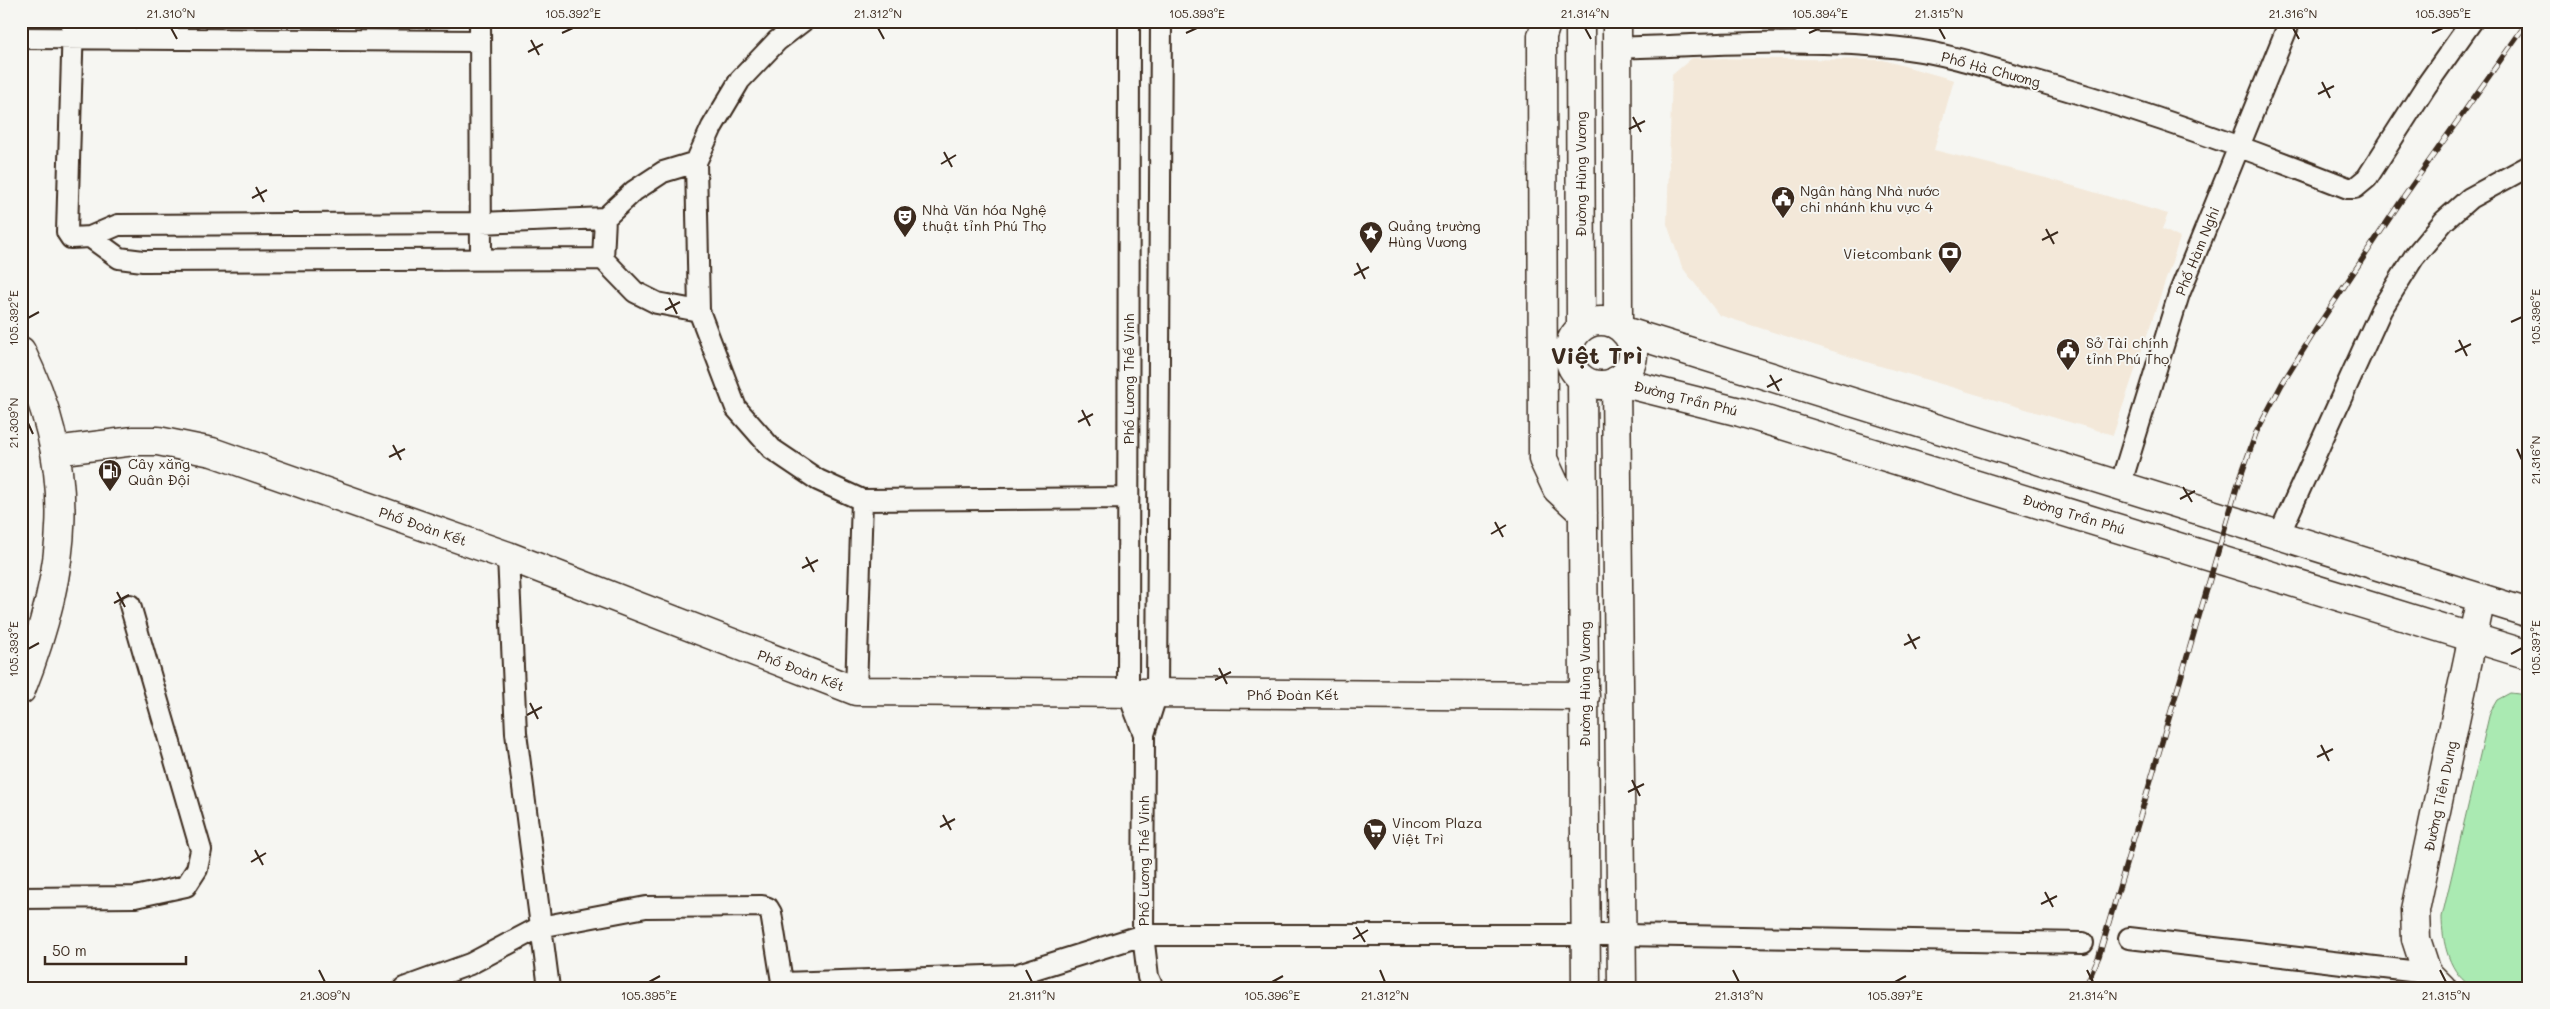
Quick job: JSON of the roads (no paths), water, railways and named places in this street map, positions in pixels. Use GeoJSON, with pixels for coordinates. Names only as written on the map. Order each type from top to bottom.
{"type":"FeatureCollection","features":[{"type":"Feature","properties":{"kind":"main road"},"geometry":{"type":"LineString","coordinates":[[1546,21],[1542,36],[1543,459],[1557,490],[1583,513]]}},
{"type":"Feature","properties":{"kind":"main road","name":"Đường Hùng Vương"},"geometry":{"type":"LineString","coordinates":[[1580,21],[1581,328]]}},
{"type":"Feature","properties":{"kind":"main road"},"geometry":{"type":"LineString","coordinates":[[1617,34],[1621,328],[1631,342],[1632,358],[1628,370],[1616,381],[1599,385],[1582,380],[1572,368],[1569,354],[1572,339],[1581,328],[1599,321],[1621,328],[2278,536],[2529,613]]}},
{"type":"Feature","properties":{"kind":"main road"},"geometry":{"type":"LineString","coordinates":[[21,351],[39,396],[55,451],[60,484],[62,531],[52,587],[38,646],[21,690]]}},
{"type":"Feature","properties":{"kind":"main road","name":"Đường Hùng Vương"},"geometry":{"type":"LineString","coordinates":[[1582,380],[1586,988]]}},
{"type":"Feature","properties":{"kind":"main road"},"geometry":{"type":"LineString","coordinates":[[1616,381],[1622,988]]}},
{"type":"Feature","properties":{"kind":"main road","name":"Đường Trần Phú"},"geometry":{"type":"LineString","coordinates":[[1616,381],[1740,412],[2529,655]]}},
{"type":"Feature","properties":{"kind":"main road","name":"Phố Đoàn Kết"},"geometry":{"type":"LineString","coordinates":[[55,451],[134,441],[158,441],[212,452],[508,556],[856,691],[1585,696]]}},
{"type":"Feature","properties":{"kind":"main road","name":"Đường Tiên Dung"},"geometry":{"type":"LineString","coordinates":[[2434,980],[2416,939],[2415,910],[2481,598]]}},
{"type":"Feature","properties":{"kind":"street"},"geometry":{"type":"LineString","coordinates":[[480,21],[481,259]]}},
{"type":"Feature","properties":{"kind":"street"},"geometry":{"type":"LineString","coordinates":[[803,21],[777,41],[740,80],[712,127],[696,162],[699,311],[736,408],[772,448],[818,480],[862,500],[1128,498]]}},
{"type":"Feature","properties":{"kind":"street","name":"Phố Lương Thế Vinh"},"geometry":{"type":"LineString","coordinates":[[1129,21],[1128,693],[1144,734]]}},
{"type":"Feature","properties":{"kind":"street","name":"Phố Lương Thế Vinh"},"geometry":{"type":"LineString","coordinates":[[1152,988],[1148,977],[1143,935],[1144,734],[1157,693],[1161,21]]}},
{"type":"Feature","properties":{"kind":"street"},"geometry":{"type":"LineString","coordinates":[[1806,21],[1806,43]]}},
{"type":"Feature","properties":{"kind":"street","name":"Phố Hàm Nghi"},"geometry":{"type":"LineString","coordinates":[[2120,486],[2179,294],[2241,146],[2290,21]]}},
{"type":"Feature","properties":{"kind":"street","name":"Phố Hà Chương"},"geometry":{"type":"LineString","coordinates":[[1617,34],[1869,46],[1944,55],[2079,93],[2241,146],[2348,188],[2355,188],[2367,178],[2421,94],[2472,21]]}},
{"type":"Feature","properties":{"kind":"street"},"geometry":{"type":"LineString","coordinates":[[21,38],[72,30],[480,41]]}},
{"type":"Feature","properties":{"kind":"street"},"geometry":{"type":"LineString","coordinates":[[72,30],[67,232],[71,238],[90,237],[118,224],[481,223],[605,218],[634,191],[663,172],[696,162]]}},
{"type":"Feature","properties":{"kind":"street"},"geometry":{"type":"LineString","coordinates":[[2278,536],[2381,310],[2414,257],[2444,221],[2470,198],[2529,166]]}},
{"type":"Feature","properties":{"kind":"street"},"geometry":{"type":"LineString","coordinates":[[605,218],[604,259],[635,292],[656,303],[699,311]]}},
{"type":"Feature","properties":{"kind":"street"},"geometry":{"type":"LineString","coordinates":[[90,237],[119,258],[143,261],[604,259]]}},
{"type":"Feature","properties":{"kind":"street"},"geometry":{"type":"LineString","coordinates":[[1128,241],[1160,241]]}},
{"type":"Feature","properties":{"kind":"street"},"geometry":{"type":"LineString","coordinates":[[856,691],[862,500]]}},
{"type":"Feature","properties":{"kind":"street"},"geometry":{"type":"LineString","coordinates":[[508,556],[516,733],[549,988]]}},
{"type":"Feature","properties":{"kind":"street"},"geometry":{"type":"LineString","coordinates":[[21,898],[135,897],[186,886],[197,869],[201,850],[130,605]]}},
{"type":"Feature","properties":{"kind":"street"},"geometry":{"type":"LineString","coordinates":[[404,988],[470,964],[540,927],[646,907],[762,906],[768,908],[771,913],[783,986],[1016,981],[1143,935],[1622,935],[2083,943]]}},
{"type":"Feature","properties":{"kind":"street"},"geometry":{"type":"LineString","coordinates":[[2129,938],[2434,980]]}},
{"type":"Feature","properties":{"kind":"railway"},"geometry":{"type":"LineString","coordinates":[[2085,988],[2099,956],[2237,487],[2256,433],[2282,384],[2320,323],[2401,201],[2528,21]]}},
{"type":"Feature","properties":{"kind":"place","name":"Ngân hàng Nhà nước chi nhánh khu vực 4"},"geometry":{"type":"Point","coordinates":[1783,219]}},
{"type":"Feature","properties":{"kind":"place","name":"Nhà Văn hóa Nghệ thuật tỉnh Phú Thọ"},"geometry":{"type":"Point","coordinates":[905,238]}},
{"type":"Feature","properties":{"kind":"place","name":"Quảng trường Hùng Vương"},"geometry":{"type":"Point","coordinates":[1371,254]}},
{"type":"Feature","properties":{"kind":"place","name":"Vietcombank"},"geometry":{"type":"Point","coordinates":[1950,274]}},
{"type":"Feature","properties":{"kind":"place","name":"Sở Tài chính tỉnh Phú Thọ"},"geometry":{"type":"Point","coordinates":[2068,371]}},
{"type":"Feature","properties":{"kind":"place","name":"Cây xăng Quân Đội"},"geometry":{"type":"Point","coordinates":[110,492]}},
{"type":"Feature","properties":{"kind":"place","name":"Vincom Plaza Việt Trì"},"geometry":{"type":"Point","coordinates":[1375,851]}},
{"type":"Feature","properties":{"kind":"district","name":"Việt Trì"},"geometry":{"type":"Point","coordinates":[1597,354]}}]}
